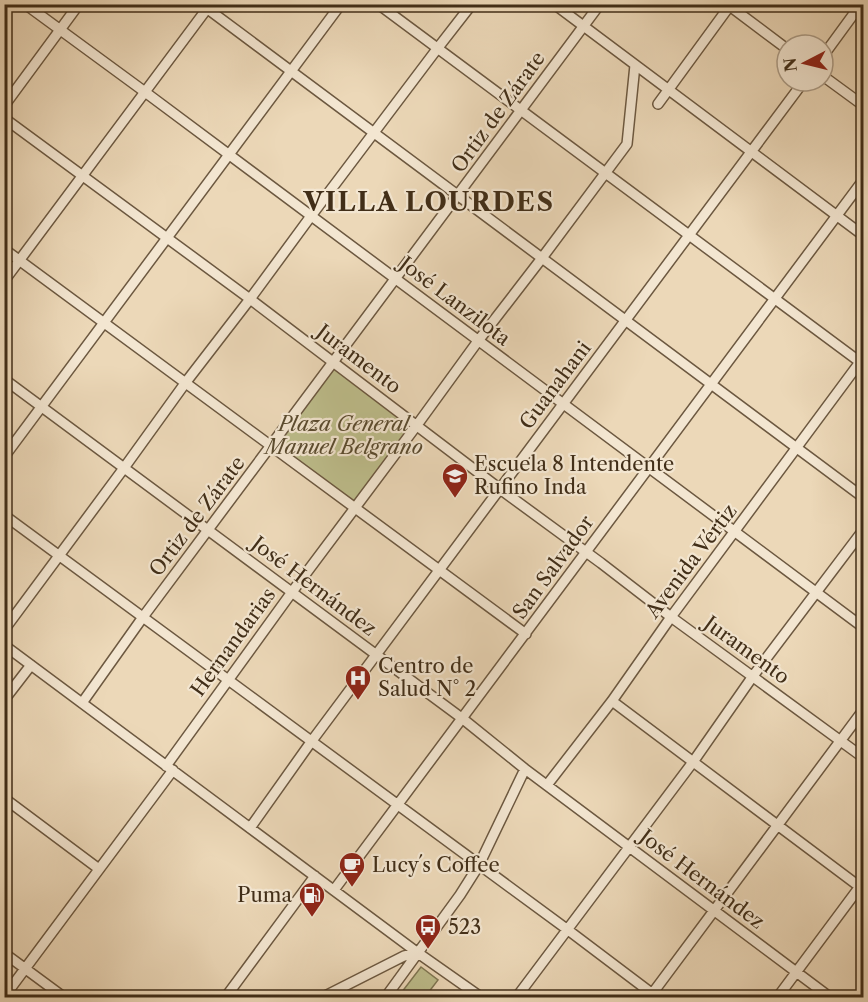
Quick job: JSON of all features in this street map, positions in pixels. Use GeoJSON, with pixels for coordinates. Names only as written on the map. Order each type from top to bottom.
{"type":"FeatureCollection","features":[{"type":"Feature","properties":{"kind":"street","name":"José Lanzilota"},"geometry":{"type":"LineString","coordinates":[[25,4],[864,628]]}},
{"type":"Feature","properties":{"kind":"street"},"geometry":{"type":"LineString","coordinates":[[4,105],[80,4]]}},
{"type":"Feature","properties":{"kind":"street"},"geometry":{"type":"LineString","coordinates":[[4,457],[340,4]]}},
{"type":"Feature","properties":{"kind":"street"},"geometry":{"type":"LineString","coordinates":[[378,4],[862,362]]}},
{"type":"Feature","properties":{"kind":"street"},"geometry":{"type":"LineString","coordinates":[[4,630],[186,382],[472,4]]}},
{"type":"Feature","properties":{"kind":"street"},"geometry":{"type":"LineString","coordinates":[[554,4],[864,236]]}},
{"type":"Feature","properties":{"kind":"street","name":"Ortiz de Zárate"},"geometry":{"type":"LineString","coordinates":[[82,703],[143,617],[600,4]]}},
{"type":"Feature","properties":{"kind":"street"},"geometry":{"type":"LineString","coordinates":[[835,40],[861,4]]}},
{"type":"Feature","properties":{"kind":"street"},"geometry":{"type":"LineString","coordinates":[[658,104],[729,5],[775,40]]}},
{"type":"Feature","properties":{"kind":"street"},"geometry":{"type":"LineString","coordinates":[[4,280],[145,92],[206,6],[864,498]]}},
{"type":"Feature","properties":{"kind":"street","name":"Hernandarias"},"geometry":{"type":"LineString","coordinates":[[4,997],[99,869],[170,768],[227,680],[627,144],[635,65]]}},
{"type":"Feature","properties":{"kind":"street"},"geometry":{"type":"LineString","coordinates":[[835,85],[864,106]]}},
{"type":"Feature","properties":{"kind":"street","name":"Guanahani"},"geometry":{"type":"LineString","coordinates":[[250,828],[311,742],[795,93]]}},
{"type":"Feature","properties":{"kind":"street","name":"Juramento"},"geometry":{"type":"LineString","coordinates":[[4,118],[250,299],[671,617],[864,758]]}},
{"type":"Feature","properties":{"kind":"street","name":"San Salvador"},"geometry":{"type":"LineString","coordinates":[[334,890],[864,179]]}},
{"type":"Feature","properties":{"kind":"street"},"geometry":{"type":"LineString","coordinates":[[4,249],[526,634]]}},
{"type":"Feature","properties":{"kind":"street","name":"Avenida Vértiz"},"geometry":{"type":"LineString","coordinates":[[547,786],[862,362]]}},
{"type":"Feature","properties":{"kind":"street","name":"José Hernández"},"geometry":{"type":"LineString","coordinates":[[4,379],[463,719],[547,786],[831,998]]}},
{"type":"Feature","properties":{"kind":"street"},"geometry":{"type":"LineString","coordinates":[[4,515],[568,930],[653,996],[864,709]]}},
{"type":"Feature","properties":{"kind":"street"},"geometry":{"type":"LineString","coordinates":[[516,998],[864,529]]}},
{"type":"Feature","properties":{"kind":"street"},"geometry":{"type":"LineString","coordinates":[[4,645],[418,953],[482,998]]}},
{"type":"Feature","properties":{"kind":"street"},"geometry":{"type":"LineString","coordinates":[[4,700],[31,665]]}},
{"type":"Feature","properties":{"kind":"street"},"geometry":{"type":"LineString","coordinates":[[612,701],[862,886],[777,998]]}},
{"type":"Feature","properties":{"kind":"street"},"geometry":{"type":"LineString","coordinates":[[385,998],[479,865],[525,769]]}},
{"type":"Feature","properties":{"kind":"street"},"geometry":{"type":"LineString","coordinates":[[4,798],[99,869]]}},
{"type":"Feature","properties":{"kind":"street"},"geometry":{"type":"LineString","coordinates":[[225,998],[315,876]]}},
{"type":"Feature","properties":{"kind":"street"},"geometry":{"type":"LineString","coordinates":[[4,953],[65,998]]}},
{"type":"Feature","properties":{"kind":"street"},"geometry":{"type":"LineString","coordinates":[[321,998],[404,956],[418,953]]}},
{"type":"Feature","properties":{"kind":"green space","name":"Plaza General Manuel Belgrano"},"geometry":{"type":"Polygon","coordinates":[[[333,363],[417,425],[354,507],[271,446],[333,363]]]}},
{"type":"Feature","properties":{"kind":"green space"},"geometry":{"type":"Polygon","coordinates":[[[421,967],[438,980],[425,997],[398,997],[421,967]]]}},
{"type":"Feature","properties":{"kind":"place","name":"Escuela 8 Intendente Rufino Inda"},"geometry":{"type":"Point","coordinates":[455,499]}},
{"type":"Feature","properties":{"kind":"place","name":"Centro de Salud N° 2"},"geometry":{"type":"Point","coordinates":[358,701]}},
{"type":"Feature","properties":{"kind":"place","name":"Lucy´s Coffee"},"geometry":{"type":"Point","coordinates":[352,888]}},
{"type":"Feature","properties":{"kind":"place","name":"Puma"},"geometry":{"type":"Point","coordinates":[312,918]}},
{"type":"Feature","properties":{"kind":"place","name":"523"},"geometry":{"type":"Point","coordinates":[428,950]}},
{"type":"Feature","properties":{"kind":"district","name":"VILLA LOURDES"},"geometry":{"type":"Point","coordinates":[429,202]}}]}
